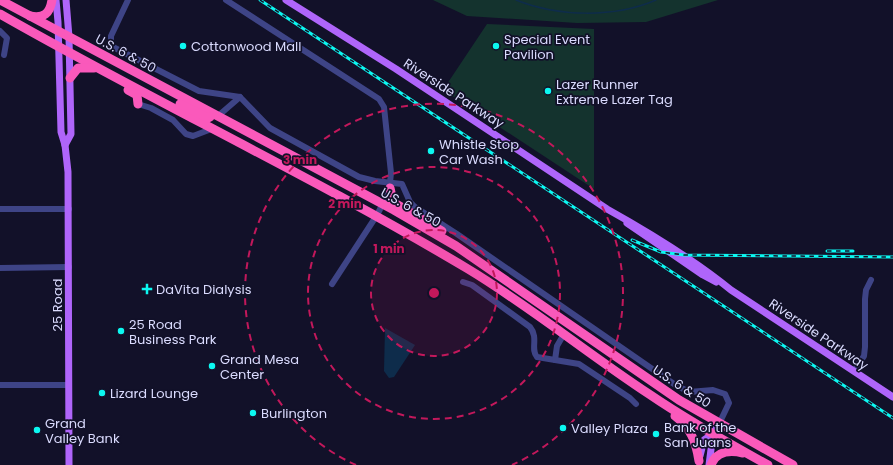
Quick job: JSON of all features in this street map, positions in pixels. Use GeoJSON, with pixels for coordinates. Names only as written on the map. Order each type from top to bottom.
{"type":"FeatureCollection","features":[{"type":"Feature","properties":{"kind":"highway","name":"U.S. 6 & 50"},"geometry":{"type":"LineString","coordinates":[[0,0],[218,116],[456,246],[643,376],[719,424],[793,465]]}},
{"type":"Feature","properties":{"kind":"highway"},"geometry":{"type":"LineString","coordinates":[[12,7],[31,16],[40,17],[49,11],[52,0]]}},
{"type":"Feature","properties":{"kind":"highway","name":"U.S. 6 & 50"},"geometry":{"type":"LineString","coordinates":[[0,14],[59,48],[214,128],[485,279],[648,394],[713,434],[768,465]]}},
{"type":"Feature","properties":{"kind":"highway"},"geometry":{"type":"LineString","coordinates":[[70,78],[76,70],[82,67],[106,72],[116,83],[137,95],[138,104]]}},
{"type":"Feature","properties":{"kind":"highway"},"geometry":{"type":"LineString","coordinates":[[142,91],[165,96],[208,118],[218,116]]}},
{"type":"Feature","properties":{"kind":"highway"},"geometry":{"type":"LineString","coordinates":[[214,128],[222,127],[232,130],[277,154],[305,163]]}},
{"type":"Feature","properties":{"kind":"highway"},"geometry":{"type":"LineString","coordinates":[[391,185],[393,202],[456,239],[472,256]]}},
{"type":"Feature","properties":{"kind":"highway"},"geometry":{"type":"LineString","coordinates":[[376,217],[380,214],[388,214],[454,252],[472,256]]}},
{"type":"Feature","properties":{"kind":"highway"},"geometry":{"type":"LineString","coordinates":[[564,334],[573,334],[626,370],[643,376]]}},
{"type":"Feature","properties":{"kind":"highway"},"geometry":{"type":"LineString","coordinates":[[648,394],[654,402],[676,417],[694,438],[699,463]]}},
{"type":"Feature","properties":{"kind":"highway"},"geometry":{"type":"LineString","coordinates":[[710,465],[720,453],[731,451],[748,453]]}},
{"type":"Feature","properties":{"kind":"main road","name":"25 Road"},"geometry":{"type":"LineString","coordinates":[[56,0],[61,132],[65,145],[69,209],[69,465]]}},
{"type":"Feature","properties":{"kind":"main road","name":"25 Road"},"geometry":{"type":"LineString","coordinates":[[65,145],[70,134],[70,53],[66,0]]}},
{"type":"Feature","properties":{"kind":"main road","name":"Riverside Parkway"},"geometry":{"type":"LineString","coordinates":[[286,0],[401,72],[607,209],[642,228],[707,270],[731,290],[893,397]]}},
{"type":"Feature","properties":{"kind":"main road"},"geometry":{"type":"LineString","coordinates":[[699,463],[704,440],[713,434],[719,424]]}},
{"type":"Feature","properties":{"kind":"main road"},"geometry":{"type":"LineString","coordinates":[[710,465],[713,434]]}},
{"type":"Feature","properties":{"kind":"street"},"geometry":{"type":"LineString","coordinates":[[128,0],[111,36],[112,46],[199,91],[240,97],[270,128],[359,177],[391,185],[402,184],[410,202],[415,207],[458,234],[674,384],[690,392],[713,390],[725,394],[729,403],[719,424]]}},
{"type":"Feature","properties":{"kind":"street"},"geometry":{"type":"LineString","coordinates":[[226,0],[382,103],[391,185],[383,206],[332,284]]}},
{"type":"Feature","properties":{"kind":"street"},"geometry":{"type":"LineString","coordinates":[[0,31],[7,38],[4,55]]}},
{"type":"Feature","properties":{"kind":"street"},"geometry":{"type":"LineString","coordinates":[[218,116],[240,97]]}},
{"type":"Feature","properties":{"kind":"street"},"geometry":{"type":"LineString","coordinates":[[138,104],[151,108],[173,120],[186,134],[194,136],[214,128]]}},
{"type":"Feature","properties":{"kind":"street"},"geometry":{"type":"LineString","coordinates":[[0,209],[69,209]]}},
{"type":"Feature","properties":{"kind":"street"},"geometry":{"type":"LineString","coordinates":[[0,268],[69,268]]}},
{"type":"Feature","properties":{"kind":"street"},"geometry":{"type":"LineString","coordinates":[[854,372],[864,356],[865,299],[866,290],[871,280]]}},
{"type":"Feature","properties":{"kind":"street"},"geometry":{"type":"LineString","coordinates":[[463,282],[472,285],[530,327],[534,334],[535,356],[584,366],[630,398],[636,404]]}},
{"type":"Feature","properties":{"kind":"street"},"geometry":{"type":"LineString","coordinates":[[555,360],[557,346],[564,334]]}},
{"type":"Feature","properties":{"kind":"street"},"geometry":{"type":"LineString","coordinates":[[0,385],[69,385]]}},
{"type":"Feature","properties":{"kind":"green space"},"geometry":{"type":"Polygon","coordinates":[[[433,0],[718,0],[646,22],[577,23],[467,16],[433,0]]]}},
{"type":"Feature","properties":{"kind":"green space"},"geometry":{"type":"Polygon","coordinates":[[[487,24],[594,29],[594,189],[443,90],[487,24]]]}},
{"type":"Feature","properties":{"kind":"water"},"geometry":{"type":"Polygon","coordinates":[[[385,328],[415,345],[394,377],[389,378],[384,371],[385,328]]]}},
{"type":"Feature","properties":{"kind":"waterway"},"geometry":{"type":"LineString","coordinates":[[516,0],[532,6],[550,10],[586,13],[622,10],[640,6],[656,0]]}},
{"type":"Feature","properties":{"kind":"railway"},"geometry":{"type":"LineString","coordinates":[[260,0],[893,418]]}},
{"type":"Feature","properties":{"kind":"railway"},"geometry":{"type":"LineString","coordinates":[[632,240],[661,252],[684,255],[893,257]]}},
{"type":"Feature","properties":{"kind":"railway"},"geometry":{"type":"LineString","coordinates":[[827,251],[853,251]]}},
{"type":"Feature","properties":{"kind":"place","name":"Cottonwood Mall"},"geometry":{"type":"Point","coordinates":[183,46]}},
{"type":"Feature","properties":{"kind":"place","name":"Special Event Pavilion"},"geometry":{"type":"Point","coordinates":[496,46]}},
{"type":"Feature","properties":{"kind":"place","name":"Lazer Runner Extreme Lazer Tag"},"geometry":{"type":"Point","coordinates":[548,91]}},
{"type":"Feature","properties":{"kind":"place","name":"Whistle Stop Car Wash"},"geometry":{"type":"Point","coordinates":[431,151]}},
{"type":"Feature","properties":{"kind":"place","name":"DaVita Dialysis"},"geometry":{"type":"Point","coordinates":[147,289]}},
{"type":"Feature","properties":{"kind":"place","name":"25 Road Business Park"},"geometry":{"type":"Point","coordinates":[121,331]}},
{"type":"Feature","properties":{"kind":"place","name":"Grand Mesa Center"},"geometry":{"type":"Point","coordinates":[212,366]}},
{"type":"Feature","properties":{"kind":"place","name":"Lizard Lounge"},"geometry":{"type":"Point","coordinates":[102,393]}},
{"type":"Feature","properties":{"kind":"place","name":"Burlington"},"geometry":{"type":"Point","coordinates":[253,413]}},
{"type":"Feature","properties":{"kind":"place","name":"Valley Plaza"},"geometry":{"type":"Point","coordinates":[563,428]}},
{"type":"Feature","properties":{"kind":"place","name":"Grand Valley Bank"},"geometry":{"type":"Point","coordinates":[37,430]}},
{"type":"Feature","properties":{"kind":"place","name":"Bank of the San Juans"},"geometry":{"type":"Point","coordinates":[656,434]}}]}
